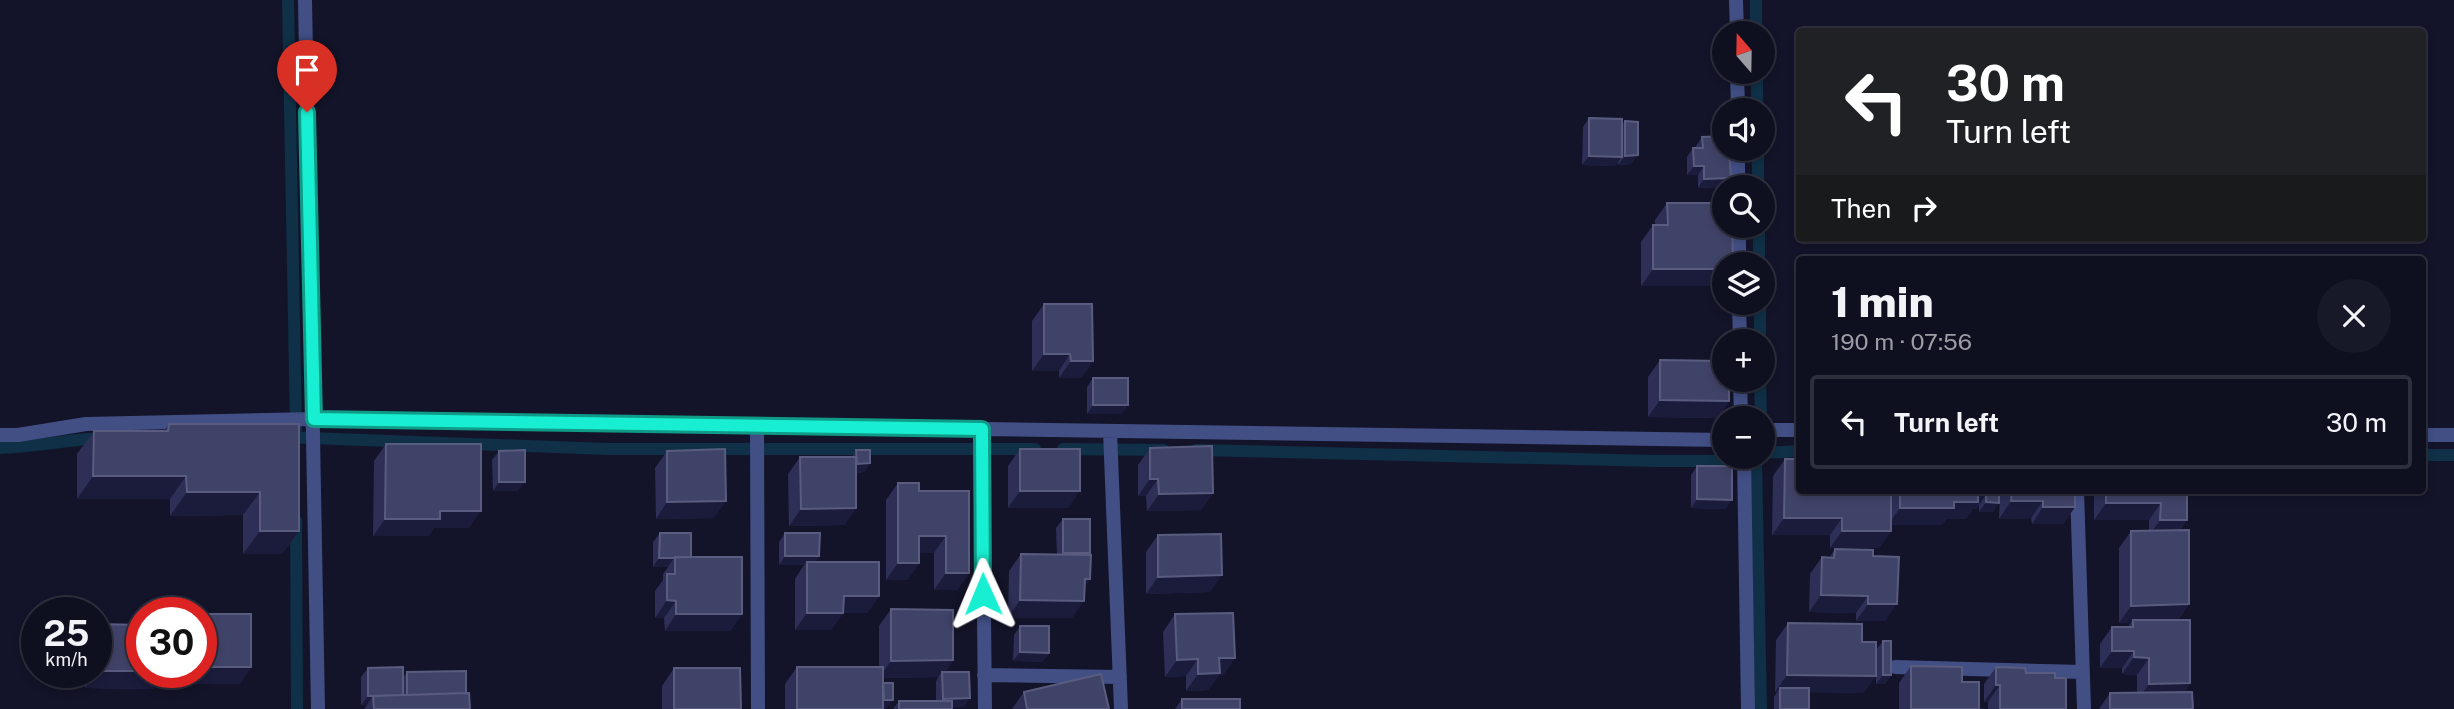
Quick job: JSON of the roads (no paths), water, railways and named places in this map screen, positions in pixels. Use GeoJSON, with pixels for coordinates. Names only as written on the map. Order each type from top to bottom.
{"type":"FeatureCollection","features":[{"type":"Feature","properties":{"kind":"street"},"geometry":{"type":"LineString","coordinates":[[305,0],[310,422],[314,446],[318,709]]}},
{"type":"Feature","properties":{"kind":"street"},"geometry":{"type":"LineString","coordinates":[[1736,0],[1737,21]]}},
{"type":"Feature","properties":{"kind":"street"},"geometry":{"type":"LineString","coordinates":[[0,435],[18,435],[86,424],[287,419],[310,422],[757,425],[982,435],[1712,440]]}},
{"type":"Feature","properties":{"kind":"street"},"geometry":{"type":"LineString","coordinates":[[757,425],[758,709]]}},
{"type":"Feature","properties":{"kind":"street"},"geometry":{"type":"LineString","coordinates":[[1775,430],[1796,430]]}},
{"type":"Feature","properties":{"kind":"street"},"geometry":{"type":"LineString","coordinates":[[982,435],[985,709]]}},
{"type":"Feature","properties":{"kind":"street"},"geometry":{"type":"LineString","coordinates":[[1110,435],[1121,709]]}},
{"type":"Feature","properties":{"kind":"street"},"geometry":{"type":"LineString","coordinates":[[2426,435],[2454,435]]}},
{"type":"Feature","properties":{"kind":"street"},"geometry":{"type":"LineString","coordinates":[[1745,469],[1748,709]]}},
{"type":"Feature","properties":{"kind":"street"},"geometry":{"type":"LineString","coordinates":[[2077,494],[2084,709]]}},
{"type":"Feature","properties":{"kind":"street"},"geometry":{"type":"LineString","coordinates":[[1895,667],[2083,671]]}},
{"type":"Feature","properties":{"kind":"street"},"geometry":{"type":"LineString","coordinates":[[984,675],[1120,677]]}},
{"type":"Feature","properties":{"kind":"waterway"},"geometry":{"type":"LineString","coordinates":[[288,0],[296,429]]}},
{"type":"Feature","properties":{"kind":"waterway"},"geometry":{"type":"LineString","coordinates":[[1756,0],[1756,21]]}},
{"type":"Feature","properties":{"kind":"waterway"},"geometry":{"type":"LineString","coordinates":[[1757,84],[1757,98]]}},
{"type":"Feature","properties":{"kind":"waterway"},"geometry":{"type":"LineString","coordinates":[[1758,161],[1758,175]]}},
{"type":"Feature","properties":{"kind":"waterway"},"geometry":{"type":"LineString","coordinates":[[1759,238],[1759,252]]}},
{"type":"Feature","properties":{"kind":"waterway"},"geometry":{"type":"LineString","coordinates":[[1760,315],[1760,329]]}},
{"type":"Feature","properties":{"kind":"waterway"},"geometry":{"type":"LineString","coordinates":[[1760,392],[1761,406]]}},
{"type":"Feature","properties":{"kind":"waterway"},"geometry":{"type":"LineString","coordinates":[[283,437],[607,449],[1035,449]]}},
{"type":"Feature","properties":{"kind":"waterway"},"geometry":{"type":"LineString","coordinates":[[0,448],[104,438]]}},
{"type":"Feature","properties":{"kind":"waterway"},"geometry":{"type":"LineString","coordinates":[[1063,449],[1164,450]]}},
{"type":"Feature","properties":{"kind":"waterway"},"geometry":{"type":"LineString","coordinates":[[1196,450],[1712,461]]}},
{"type":"Feature","properties":{"kind":"waterway"},"geometry":{"type":"LineString","coordinates":[[1775,452],[1796,451]]}},
{"type":"Feature","properties":{"kind":"waterway"},"geometry":{"type":"LineString","coordinates":[[2426,455],[2454,455]]}},
{"type":"Feature","properties":{"kind":"waterway"},"geometry":{"type":"LineString","coordinates":[[1756,469],[1761,709]]}},
{"type":"Feature","properties":{"kind":"waterway"},"geometry":{"type":"LineString","coordinates":[[296,520],[297,709]]}}]}
